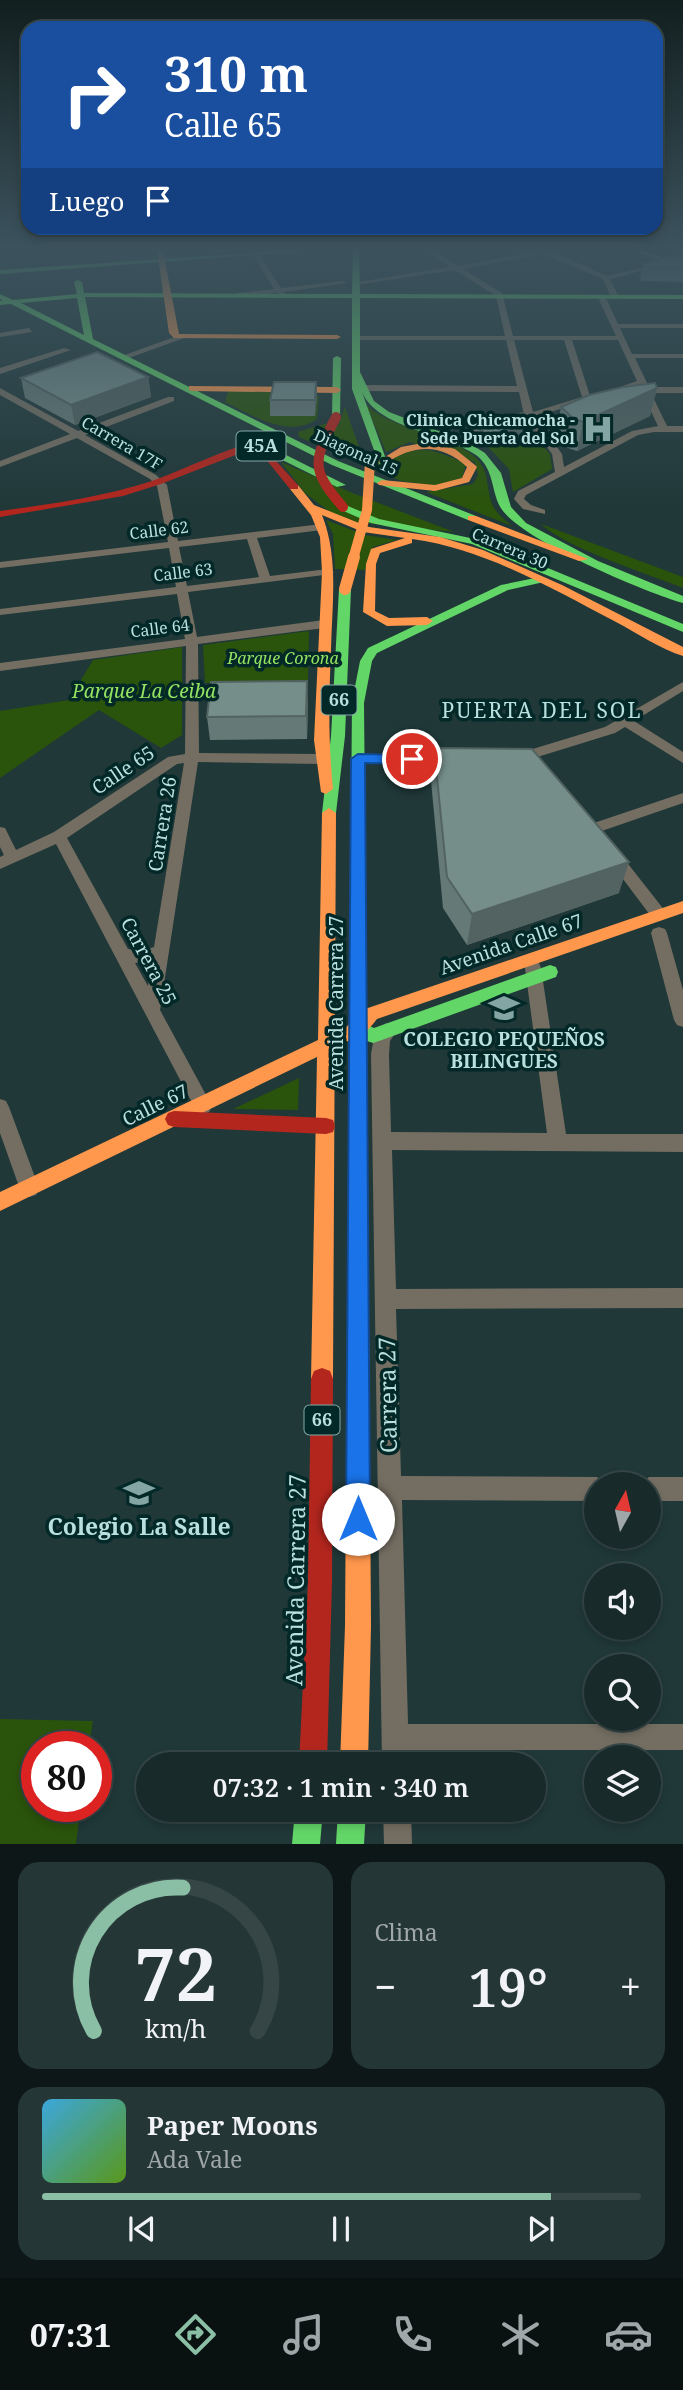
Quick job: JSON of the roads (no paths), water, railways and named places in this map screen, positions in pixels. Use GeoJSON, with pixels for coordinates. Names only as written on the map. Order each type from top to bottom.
{"type":"FeatureCollection","features":[{"type":"Feature","properties":{"kind":"main road"},"geometry":{"type":"LineString","coordinates":[[43,337],[72,352]]}},
{"type":"Feature","properties":{"kind":"main road","name":"Diagonal 15"},"geometry":{"type":"LineString","coordinates":[[82,337],[324,458],[594,563]]}},
{"type":"Feature","properties":{"kind":"main road"},"geometry":{"type":"LineString","coordinates":[[339,337],[336,417],[319,447],[316,463],[324,485],[343,507],[376,523],[474,541],[531,563]]}},
{"type":"Feature","properties":{"kind":"main road","name":"Avenida Carrera 27"},"geometry":{"type":"LineString","coordinates":[[343,337],[348,399],[376,462]]}},
{"type":"Feature","properties":{"kind":"main road","name":"Avenida Carrera 27"},"geometry":{"type":"LineString","coordinates":[[328,810],[338,736],[353,555],[373,501],[376,462],[356,392],[360,381],[357,338]]}},
{"type":"Feature","properties":{"kind":"main road","name":"Diagonal 15"},"geometry":{"type":"LineString","coordinates":[[106,368],[327,479],[462,530],[531,563]]}},
{"type":"Feature","properties":{"kind":"main road"},"geometry":{"type":"LineString","coordinates":[[360,381],[370,402],[393,418],[473,449],[496,473],[503,502],[515,519],[534,533],[594,563]]}},
{"type":"Feature","properties":{"kind":"main road"},"geometry":{"type":"LineString","coordinates":[[186,388],[337,390]]}},
{"type":"Feature","properties":{"kind":"main road"},"geometry":{"type":"LineString","coordinates":[[0,508],[74,498],[156,479],[234,444],[243,436]]}},
{"type":"Feature","properties":{"kind":"main road"},"geometry":{"type":"LineString","coordinates":[[0,514],[79,503],[258,444]]}},
{"type":"Feature","properties":{"kind":"main road","name":"Carrera 30"},"geometry":{"type":"LineString","coordinates":[[258,444],[310,507],[367,530],[467,547],[558,587],[683,652]]}},
{"type":"Feature","properties":{"kind":"main road"},"geometry":{"type":"LineString","coordinates":[[376,462],[395,449],[420,445],[447,448],[467,458],[472,467],[466,480],[445,488],[416,489],[382,482]]}},
{"type":"Feature","properties":{"kind":"main road","name":"Avenida Carrera 27"},"geometry":{"type":"LineString","coordinates":[[310,507],[322,527],[327,548],[328,572],[324,624],[322,759],[328,810],[321,1567],[313,1752]]}},
{"type":"Feature","properties":{"kind":"main road"},"geometry":{"type":"LineString","coordinates":[[425,538],[378,549],[374,553],[369,612],[373,618],[390,621],[440,619]]}},
{"type":"Feature","properties":{"kind":"main road"},"geometry":{"type":"LineString","coordinates":[[474,541],[558,587]]}},
{"type":"Feature","properties":{"kind":"main road","name":"45A"},"geometry":{"type":"LineString","coordinates":[[531,563],[683,628]]}},
{"type":"Feature","properties":{"kind":"main road","name":"45A"},"geometry":{"type":"LineString","coordinates":[[594,563],[683,600]]}},
{"type":"Feature","properties":{"kind":"main road"},"geometry":{"type":"LineString","coordinates":[[505,587],[510,579],[509,566]]}},
{"type":"Feature","properties":{"kind":"main road","name":"Calle 63"},"geometry":{"type":"LineString","coordinates":[[328,572],[371,573]]}},
{"type":"Feature","properties":{"kind":"main road"},"geometry":{"type":"LineString","coordinates":[[358,702],[368,656],[379,647],[505,587],[540,580]]}},
{"type":"Feature","properties":{"kind":"main road","name":"Avenida Carrera 27"},"geometry":{"type":"LineString","coordinates":[[351,590],[356,619],[358,702],[358,1626],[354,1752]]}},
{"type":"Feature","properties":{"kind":"main road"},"geometry":{"type":"LineString","coordinates":[[356,619],[380,632],[414,632]]}},
{"type":"Feature","properties":{"kind":"main road","name":"Avenida Calle 67"},"geometry":{"type":"LineString","coordinates":[[327,1044],[358,1029],[371,1014],[683,906]]}},
{"type":"Feature","properties":{"kind":"main road"},"geometry":{"type":"LineString","coordinates":[[653,935],[683,924]]}},
{"type":"Feature","properties":{"kind":"main road","name":"Avenida Calle 67"},"geometry":{"type":"LineString","coordinates":[[358,1029],[373,1036],[560,968]]}},
{"type":"Feature","properties":{"kind":"main road","name":"Calle 67"},"geometry":{"type":"LineString","coordinates":[[0,1202],[327,1044]]}},
{"type":"Feature","properties":{"kind":"main road"},"geometry":{"type":"LineString","coordinates":[[174,1119],[326,1126]]}},
{"type":"Feature","properties":{"kind":"main road"},"geometry":{"type":"LineString","coordinates":[[306,1844],[308,1822]]}},
{"type":"Feature","properties":{"kind":"main road"},"geometry":{"type":"LineString","coordinates":[[350,1844],[351,1822]]}},
{"type":"Feature","properties":{"kind":"street"},"geometry":{"type":"LineString","coordinates":[[121,356],[173,337]]}},
{"type":"Feature","properties":{"kind":"street"},"geometry":{"type":"LineString","coordinates":[[357,338],[621,338],[663,429]]}},
{"type":"Feature","properties":{"kind":"street"},"geometry":{"type":"LineString","coordinates":[[510,338],[529,416],[535,428],[554,449],[560,472]]}},
{"type":"Feature","properties":{"kind":"street"},"geometry":{"type":"LineString","coordinates":[[567,338],[587,398]]}},
{"type":"Feature","properties":{"kind":"street"},"geometry":{"type":"LineString","coordinates":[[0,371],[72,352]]}},
{"type":"Feature","properties":{"kind":"street"},"geometry":{"type":"LineString","coordinates":[[629,356],[683,356]]}},
{"type":"Feature","properties":{"kind":"street"},"geometry":{"type":"LineString","coordinates":[[360,381],[522,389]]}},
{"type":"Feature","properties":{"kind":"street"},"geometry":{"type":"LineString","coordinates":[[451,439],[587,398],[644,386],[683,390]]}},
{"type":"Feature","properties":{"kind":"street"},"geometry":{"type":"LineString","coordinates":[[2,394],[19,391]]}},
{"type":"Feature","properties":{"kind":"street","name":"Carrera 17F"},"geometry":{"type":"LineString","coordinates":[[2,394],[156,479],[162,485],[192,642]]}},
{"type":"Feature","properties":{"kind":"street"},"geometry":{"type":"LineString","coordinates":[[0,464],[172,399]]}},
{"type":"Feature","properties":{"kind":"street"},"geometry":{"type":"LineString","coordinates":[[541,512],[522,504],[520,496],[635,433],[683,429]]}},
{"type":"Feature","properties":{"kind":"street"},"geometry":{"type":"LineString","coordinates":[[554,449],[586,459]]}},
{"type":"Feature","properties":{"kind":"street","name":"Calle 62"},"geometry":{"type":"LineString","coordinates":[[0,565],[322,527]]}},
{"type":"Feature","properties":{"kind":"street"},"geometry":{"type":"LineString","coordinates":[[251,536],[265,579]]}},
{"type":"Feature","properties":{"kind":"street","name":"Calle 63"},"geometry":{"type":"LineString","coordinates":[[0,612],[328,572]]}},
{"type":"Feature","properties":{"kind":"street","name":"Calle 64"},"geometry":{"type":"LineString","coordinates":[[0,667],[324,624]]}},
{"type":"Feature","properties":{"kind":"street","name":"Carrera 26"},"geometry":{"type":"LineString","coordinates":[[152,1010],[192,757],[192,642]]}},
{"type":"Feature","properties":{"kind":"street"},"geometry":{"type":"LineString","coordinates":[[500,760],[539,759],[626,722],[683,686]]}},
{"type":"Feature","properties":{"kind":"street"},"geometry":{"type":"LineString","coordinates":[[626,722],[683,758]]}},
{"type":"Feature","properties":{"kind":"street","name":"Calle 65"},"geometry":{"type":"LineString","coordinates":[[6,860],[59,836],[164,764],[192,757],[322,759]]}},
{"type":"Feature","properties":{"kind":"street"},"geometry":{"type":"LineString","coordinates":[[358,759],[471,760]]}},
{"type":"Feature","properties":{"kind":"street"},"geometry":{"type":"LineString","coordinates":[[659,915],[588,823],[683,798]]}},
{"type":"Feature","properties":{"kind":"street"},"geometry":{"type":"LineString","coordinates":[[0,832],[6,860]]}},
{"type":"Feature","properties":{"kind":"street","name":"Carrera 25"},"geometry":{"type":"LineString","coordinates":[[59,836],[202,1106]]}},
{"type":"Feature","properties":{"kind":"street"},"geometry":{"type":"LineString","coordinates":[[653,935],[683,1020]]}},
{"type":"Feature","properties":{"kind":"street"},"geometry":{"type":"LineString","coordinates":[[122,955],[142,957],[161,951]]}},
{"type":"Feature","properties":{"kind":"street"},"geometry":{"type":"LineString","coordinates":[[532,959],[558,1142]]}},
{"type":"Feature","properties":{"kind":"street","name":"Carrera 27"},"geometry":{"type":"LineString","coordinates":[[389,1029],[380,1046],[396,1752]]}},
{"type":"Feature","properties":{"kind":"street"},"geometry":{"type":"LineString","coordinates":[[0,1107],[29,1188]]}},
{"type":"Feature","properties":{"kind":"street"},"geometry":{"type":"LineString","coordinates":[[383,1142],[683,1143]]}},
{"type":"Feature","properties":{"kind":"street"},"geometry":{"type":"LineString","coordinates":[[386,1298],[683,1298]]}},
{"type":"Feature","properties":{"kind":"street"},"geometry":{"type":"LineString","coordinates":[[390,1488],[584,1489]]}},
{"type":"Feature","properties":{"kind":"street"},"geometry":{"type":"LineString","coordinates":[[662,1489],[683,1489]]}},
{"type":"Feature","properties":{"kind":"street"},"geometry":{"type":"LineString","coordinates":[[395,1737],[683,1737]]}},
{"type":"Feature","properties":{"kind":"street"},"geometry":{"type":"LineString","coordinates":[[397,1822],[398,1844]]}},
{"type":"Feature","properties":{"kind":"place","name":"Clinica Chicamocha - Sede Puerta del Sol"},"geometry":{"type":"Point","coordinates":[598,429]}},
{"type":"Feature","properties":{"kind":"place","name":"COLEGIO PEQUEÑOS BILINGUES"},"geometry":{"type":"Point","coordinates":[504,1008]}},
{"type":"Feature","properties":{"kind":"place","name":"Colegio La Salle"},"geometry":{"type":"Point","coordinates":[139,1493]}},
{"type":"Feature","properties":{"kind":"district","name":"PUERTA DEL SOL"},"geometry":{"type":"Point","coordinates":[542,711]}},
{"type":"Feature","properties":{"kind":"park label","name":"Parque Corona"},"geometry":{"type":"Point","coordinates":[283,658]}},
{"type":"Feature","properties":{"kind":"park label","name":"Parque La Ceiba"},"geometry":{"type":"Point","coordinates":[144,691]}}]}
